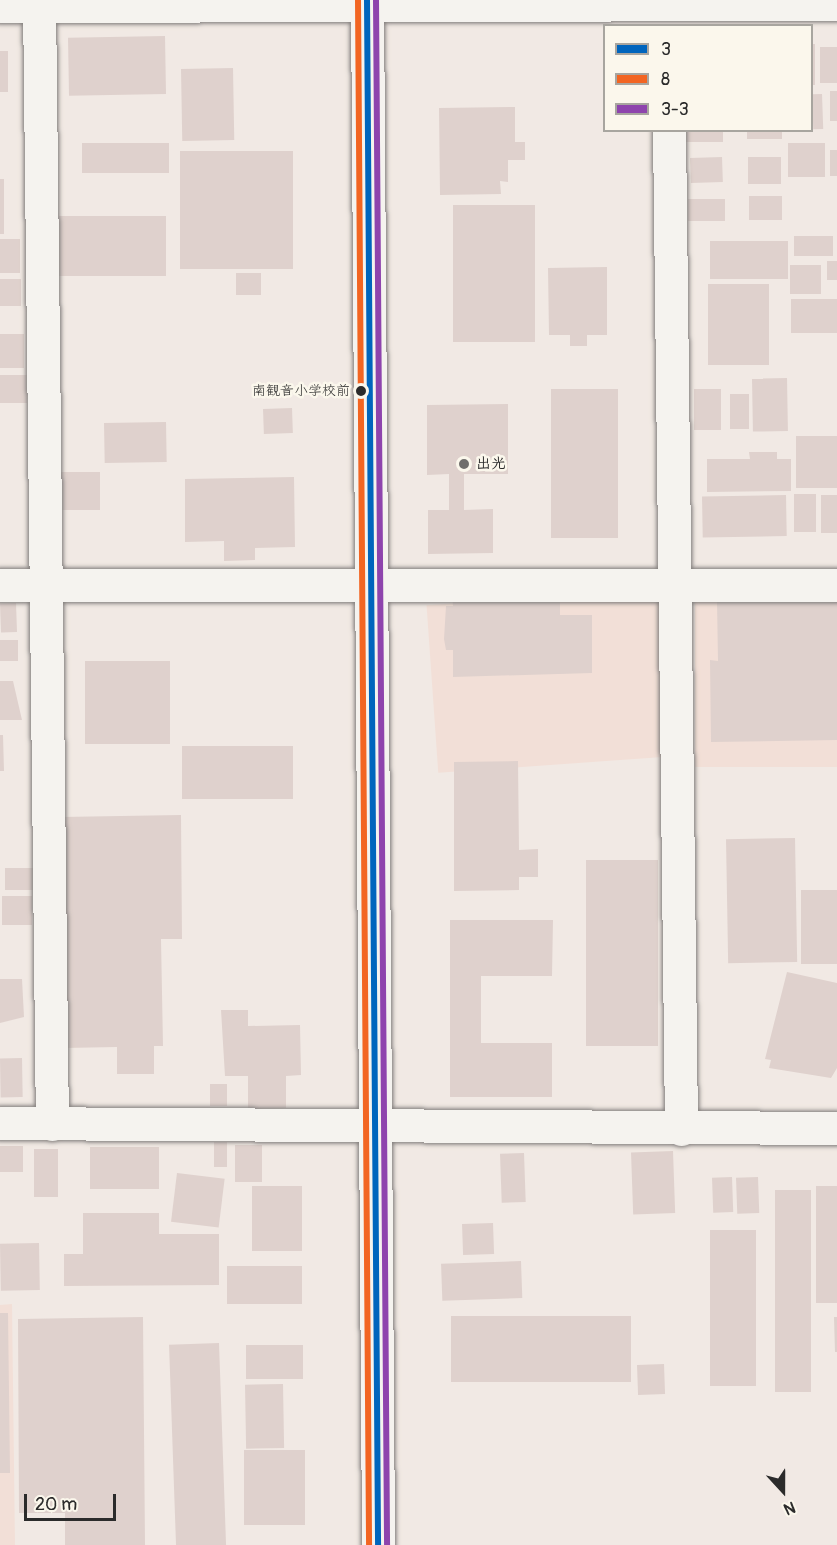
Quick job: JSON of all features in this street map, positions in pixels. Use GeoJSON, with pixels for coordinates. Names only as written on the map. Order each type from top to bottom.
{"type":"FeatureCollection","features":[{"type":"Feature","properties":{"kind":"street"},"geometry":{"type":"LineString","coordinates":[[39,3],[52,1124]]}},
{"type":"Feature","properties":{"kind":"street"},"geometry":{"type":"LineString","coordinates":[[0,6],[39,3],[367,3],[669,10],[837,4]]}},
{"type":"Feature","properties":{"kind":"street"},"geometry":{"type":"LineString","coordinates":[[367,3],[373,581],[373,1125],[378,1545]]}},
{"type":"Feature","properties":{"kind":"street"},"geometry":{"type":"LineString","coordinates":[[669,132],[681,1129]]}},
{"type":"Feature","properties":{"kind":"street"},"geometry":{"type":"LineString","coordinates":[[0,585],[373,581],[837,585]]}},
{"type":"Feature","properties":{"kind":"street"},"geometry":{"type":"LineString","coordinates":[[0,1123],[681,1129],[837,1128]]}},
{"type":"Feature","properties":{"kind":"shaded area"},"geometry":{"type":"Polygon","coordinates":[[[658,589],[670,757],[438,773],[427,605],[658,589]]]}},
{"type":"Feature","properties":{"kind":"shaded area"},"geometry":{"type":"Polygon","coordinates":[[[695,590],[837,590],[837,767],[695,767],[695,590]]]}},
{"type":"Feature","properties":{"kind":"shaded area"},"geometry":{"type":"Polygon","coordinates":[[[12,1304],[15,1545],[0,1545],[0,1305],[12,1304]]]}},
{"type":"Feature","properties":{"kind":"building"},"geometry":{"type":"Polygon","coordinates":[[[165,36],[166,94],[69,96],[68,38],[165,36]]]}},
{"type":"Feature","properties":{"kind":"building"},"geometry":{"type":"Polygon","coordinates":[[[813,44],[815,44],[815,85],[813,85],[813,44]]]}},
{"type":"Feature","properties":{"kind":"building"},"geometry":{"type":"Polygon","coordinates":[[[820,47],[837,47],[837,83],[820,83],[820,47]]]}},
{"type":"Feature","properties":{"kind":"building"},"geometry":{"type":"Polygon","coordinates":[[[0,51],[8,51],[8,92],[0,92],[0,51]]]}},
{"type":"Feature","properties":{"kind":"building"},"geometry":{"type":"Polygon","coordinates":[[[233,68],[234,140],[182,141],[181,69],[233,68]]]}},
{"type":"Feature","properties":{"kind":"building"},"geometry":{"type":"Polygon","coordinates":[[[830,91],[837,91],[837,121],[830,121],[830,91]]]}},
{"type":"Feature","properties":{"kind":"building"},"geometry":{"type":"Polygon","coordinates":[[[813,94],[822,94],[823,129],[813,129],[813,94]]]}},
{"type":"Feature","properties":{"kind":"building"},"geometry":{"type":"Polygon","coordinates":[[[515,107],[515,142],[525,142],[525,160],[508,160],[508,182],[500,181],[501,194],[440,195],[439,108],[515,107]]]}},
{"type":"Feature","properties":{"kind":"building"},"geometry":{"type":"Polygon","coordinates":[[[685,132],[723,132],[723,142],[685,142],[685,132]]]}},
{"type":"Feature","properties":{"kind":"building"},"geometry":{"type":"Polygon","coordinates":[[[747,132],[782,132],[782,139],[747,139],[747,132]]]}},
{"type":"Feature","properties":{"kind":"building"},"geometry":{"type":"Polygon","coordinates":[[[82,143],[169,143],[169,173],[82,173],[82,143]]]}},
{"type":"Feature","properties":{"kind":"building"},"geometry":{"type":"Polygon","coordinates":[[[788,143],[825,143],[825,177],[788,177],[788,143]]]}},
{"type":"Feature","properties":{"kind":"building"},"geometry":{"type":"Polygon","coordinates":[[[830,150],[837,150],[837,176],[830,176],[830,150]]]}},
{"type":"Feature","properties":{"kind":"building"},"geometry":{"type":"Polygon","coordinates":[[[180,151],[293,151],[293,269],[180,269],[180,151]]]}},
{"type":"Feature","properties":{"kind":"building"},"geometry":{"type":"Polygon","coordinates":[[[722,157],[723,182],[691,183],[690,158],[722,157]]]}},
{"type":"Feature","properties":{"kind":"building"},"geometry":{"type":"Polygon","coordinates":[[[748,157],[781,157],[781,184],[748,184],[748,157]]]}},
{"type":"Feature","properties":{"kind":"building"},"geometry":{"type":"Polygon","coordinates":[[[0,179],[4,179],[4,234],[0,234],[0,179]]]}},
{"type":"Feature","properties":{"kind":"building"},"geometry":{"type":"Polygon","coordinates":[[[749,196],[782,196],[782,220],[749,220],[749,196]]]}},
{"type":"Feature","properties":{"kind":"building"},"geometry":{"type":"Polygon","coordinates":[[[688,199],[725,199],[725,221],[688,221],[688,199]]]}},
{"type":"Feature","properties":{"kind":"building"},"geometry":{"type":"Polygon","coordinates":[[[453,205],[535,205],[535,342],[453,342],[453,205]]]}},
{"type":"Feature","properties":{"kind":"building"},"geometry":{"type":"Polygon","coordinates":[[[59,216],[166,216],[166,276],[59,276],[59,216]]]}},
{"type":"Feature","properties":{"kind":"building"},"geometry":{"type":"Polygon","coordinates":[[[794,236],[833,236],[833,256],[794,256],[794,236]]]}},
{"type":"Feature","properties":{"kind":"building"},"geometry":{"type":"Polygon","coordinates":[[[0,239],[20,239],[20,273],[0,273],[0,239]]]}},
{"type":"Feature","properties":{"kind":"building"},"geometry":{"type":"Polygon","coordinates":[[[710,241],[788,241],[788,279],[710,279],[710,241]]]}},
{"type":"Feature","properties":{"kind":"building"},"geometry":{"type":"Polygon","coordinates":[[[827,261],[837,261],[837,280],[827,280],[827,261]]]}},
{"type":"Feature","properties":{"kind":"building"},"geometry":{"type":"Polygon","coordinates":[[[790,265],[821,265],[821,294],[790,294],[790,265]]]}},
{"type":"Feature","properties":{"kind":"building"},"geometry":{"type":"Polygon","coordinates":[[[607,267],[607,335],[587,335],[587,346],[570,346],[570,335],[549,335],[548,268],[607,267]]]}},
{"type":"Feature","properties":{"kind":"building"},"geometry":{"type":"Polygon","coordinates":[[[236,273],[261,273],[261,295],[236,295],[236,273]]]}},
{"type":"Feature","properties":{"kind":"building"},"geometry":{"type":"Polygon","coordinates":[[[0,279],[21,279],[21,306],[0,306],[0,279]]]}},
{"type":"Feature","properties":{"kind":"building"},"geometry":{"type":"Polygon","coordinates":[[[708,284],[769,284],[769,365],[708,365],[708,284]]]}},
{"type":"Feature","properties":{"kind":"building"},"geometry":{"type":"Polygon","coordinates":[[[791,299],[837,299],[837,333],[791,333],[791,299]]]}},
{"type":"Feature","properties":{"kind":"building"},"geometry":{"type":"Polygon","coordinates":[[[0,334],[24,334],[24,368],[0,368],[0,334]]]}},
{"type":"Feature","properties":{"kind":"building"},"geometry":{"type":"Polygon","coordinates":[[[0,375],[27,375],[27,403],[0,403],[0,375]]]}},
{"type":"Feature","properties":{"kind":"building"},"geometry":{"type":"Polygon","coordinates":[[[787,378],[788,431],[753,432],[752,379],[787,378]]]}},
{"type":"Feature","properties":{"kind":"building"},"geometry":{"type":"Polygon","coordinates":[[[551,389],[618,389],[618,538],[551,538],[551,389]]]}},
{"type":"Feature","properties":{"kind":"building"},"geometry":{"type":"Polygon","coordinates":[[[694,389],[721,389],[721,430],[694,430],[694,389]]]}},
{"type":"Feature","properties":{"kind":"building"},"geometry":{"type":"Polygon","coordinates":[[[730,394],[749,394],[749,429],[730,429],[730,394]]]}},
{"type":"Feature","properties":{"kind":"building"},"geometry":{"type":"Polygon","coordinates":[[[508,404],[508,474],[464,474],[464,510],[493,509],[493,553],[428,554],[428,510],[449,510],[449,474],[427,475],[427,405],[508,404]]]}},
{"type":"Feature","properties":{"kind":"building"},"geometry":{"type":"Polygon","coordinates":[[[292,408],[293,433],[264,434],[263,409],[292,408]]]}},
{"type":"Feature","properties":{"kind":"building"},"geometry":{"type":"Polygon","coordinates":[[[166,422],[167,462],[105,463],[104,423],[166,422]]]}},
{"type":"Feature","properties":{"kind":"building"},"geometry":{"type":"Polygon","coordinates":[[[796,436],[837,436],[837,488],[796,488],[796,436]]]}},
{"type":"Feature","properties":{"kind":"building"},"geometry":{"type":"Polygon","coordinates":[[[749,452],[777,452],[777,459],[791,459],[791,491],[707,492],[707,459],[750,459],[749,452]]]}},
{"type":"Feature","properties":{"kind":"building"},"geometry":{"type":"Polygon","coordinates":[[[58,472],[100,472],[100,510],[58,510],[58,472]]]}},
{"type":"Feature","properties":{"kind":"building"},"geometry":{"type":"Polygon","coordinates":[[[294,477],[295,547],[255,548],[255,560],[224,561],[224,541],[185,542],[185,479],[294,477]]]}},
{"type":"Feature","properties":{"kind":"building"},"geometry":{"type":"Polygon","coordinates":[[[794,494],[816,494],[816,532],[794,532],[794,494]]]}},
{"type":"Feature","properties":{"kind":"building"},"geometry":{"type":"Polygon","coordinates":[[[786,495],[787,536],[703,537],[702,496],[786,495]]]}},
{"type":"Feature","properties":{"kind":"building"},"geometry":{"type":"Polygon","coordinates":[[[821,495],[837,495],[837,533],[821,533],[821,495]]]}},
{"type":"Feature","properties":{"kind":"building"},"geometry":{"type":"Polygon","coordinates":[[[452,594],[560,594],[560,615],[592,615],[592,673],[453,677],[453,650],[446,650],[444,639],[446,606],[453,606],[452,594]]]}},
{"type":"Feature","properties":{"kind":"building"},"geometry":{"type":"Polygon","coordinates":[[[837,600],[837,740],[711,742],[710,660],[718,661],[717,601],[837,600]]]}},
{"type":"Feature","properties":{"kind":"building"},"geometry":{"type":"Polygon","coordinates":[[[16,603],[17,632],[1,633],[0,604],[16,603]]]}},
{"type":"Feature","properties":{"kind":"building"},"geometry":{"type":"Polygon","coordinates":[[[0,640],[18,640],[18,661],[0,661],[0,640]]]}},
{"type":"Feature","properties":{"kind":"building"},"geometry":{"type":"Polygon","coordinates":[[[85,661],[170,661],[170,744],[85,744],[85,661]]]}},
{"type":"Feature","properties":{"kind":"building"},"geometry":{"type":"Polygon","coordinates":[[[0,681],[13,681],[22,720],[0,720],[0,681]]]}},
{"type":"Feature","properties":{"kind":"building"},"geometry":{"type":"Polygon","coordinates":[[[0,735],[3,735],[4,771],[0,771],[0,735]]]}},
{"type":"Feature","properties":{"kind":"building"},"geometry":{"type":"Polygon","coordinates":[[[182,746],[293,746],[293,799],[182,799],[182,746]]]}},
{"type":"Feature","properties":{"kind":"building"},"geometry":{"type":"Polygon","coordinates":[[[518,761],[519,850],[538,849],[538,877],[519,877],[519,890],[454,891],[454,762],[518,761]]]}},
{"type":"Feature","properties":{"kind":"building"},"geometry":{"type":"Polygon","coordinates":[[[181,815],[182,939],[161,939],[163,1046],[154,1046],[154,1074],[117,1074],[117,1047],[64,1048],[61,817],[181,815]]]}},
{"type":"Feature","properties":{"kind":"building"},"geometry":{"type":"Polygon","coordinates":[[[795,838],[797,962],[728,963],[726,839],[795,838]]]}},
{"type":"Feature","properties":{"kind":"building"},"geometry":{"type":"Polygon","coordinates":[[[586,860],[658,860],[658,1046],[586,1046],[586,860]]]}},
{"type":"Feature","properties":{"kind":"building"},"geometry":{"type":"Polygon","coordinates":[[[5,868],[33,868],[33,890],[5,890],[5,868]]]}},
{"type":"Feature","properties":{"kind":"building"},"geometry":{"type":"Polygon","coordinates":[[[801,890],[837,890],[837,964],[801,964],[801,890]]]}},
{"type":"Feature","properties":{"kind":"building"},"geometry":{"type":"Polygon","coordinates":[[[2,896],[32,896],[32,925],[2,925],[2,896]]]}},
{"type":"Feature","properties":{"kind":"building"},"geometry":{"type":"Polygon","coordinates":[[[450,920],[553,920],[552,976],[481,976],[481,1043],[552,1043],[552,1097],[450,1097],[450,920]]]}},
{"type":"Feature","properties":{"kind":"building"},"geometry":{"type":"Polygon","coordinates":[[[787,972],[837,983],[837,1068],[831,1078],[769,1068],[771,1060],[765,1059],[787,972]]]}},
{"type":"Feature","properties":{"kind":"building"},"geometry":{"type":"Polygon","coordinates":[[[0,979],[22,979],[24,1017],[0,1023],[0,979]]]}},
{"type":"Feature","properties":{"kind":"building"},"geometry":{"type":"Polygon","coordinates":[[[221,1010],[248,1010],[248,1026],[300,1025],[301,1075],[286,1076],[286,1108],[248,1109],[248,1076],[225,1076],[221,1010]]]}},
{"type":"Feature","properties":{"kind":"building"},"geometry":{"type":"Polygon","coordinates":[[[0,1058],[22,1058],[23,1097],[1,1097],[0,1058]]]}},
{"type":"Feature","properties":{"kind":"building"},"geometry":{"type":"Polygon","coordinates":[[[210,1084],[227,1084],[227,1106],[210,1106],[210,1084]]]}},
{"type":"Feature","properties":{"kind":"building"},"geometry":{"type":"Polygon","coordinates":[[[214,1142],[227,1142],[227,1167],[214,1167],[214,1142]]]}},
{"type":"Feature","properties":{"kind":"building"},"geometry":{"type":"Polygon","coordinates":[[[235,1145],[262,1145],[262,1182],[235,1182],[235,1145]]]}},
{"type":"Feature","properties":{"kind":"building"},"geometry":{"type":"Polygon","coordinates":[[[0,1146],[23,1146],[23,1172],[0,1172],[0,1146]]]}},
{"type":"Feature","properties":{"kind":"building"},"geometry":{"type":"Polygon","coordinates":[[[90,1147],[159,1147],[159,1189],[90,1189],[90,1147]]]}},
{"type":"Feature","properties":{"kind":"building"},"geometry":{"type":"Polygon","coordinates":[[[34,1149],[58,1149],[58,1197],[34,1197],[34,1149]]]}},
{"type":"Feature","properties":{"kind":"building"},"geometry":{"type":"Polygon","coordinates":[[[673,1151],[675,1213],[633,1214],[631,1152],[673,1151]]]}},
{"type":"Feature","properties":{"kind":"building"},"geometry":{"type":"Polygon","coordinates":[[[524,1153],[526,1202],[502,1203],[500,1154],[524,1153]]]}},
{"type":"Feature","properties":{"kind":"building"},"geometry":{"type":"Polygon","coordinates":[[[177,1173],[225,1179],[219,1227],[171,1222],[177,1173]]]}},
{"type":"Feature","properties":{"kind":"building"},"geometry":{"type":"Polygon","coordinates":[[[732,1177],[733,1212],[713,1213],[712,1178],[732,1177]]]}},
{"type":"Feature","properties":{"kind":"building"},"geometry":{"type":"Polygon","coordinates":[[[758,1177],[759,1213],[737,1214],[736,1178],[758,1177]]]}},
{"type":"Feature","properties":{"kind":"building"},"geometry":{"type":"Polygon","coordinates":[[[252,1186],[302,1186],[302,1251],[252,1251],[252,1186]]]}},
{"type":"Feature","properties":{"kind":"building"},"geometry":{"type":"Polygon","coordinates":[[[816,1186],[837,1186],[837,1303],[816,1303],[816,1186]]]}},
{"type":"Feature","properties":{"kind":"building"},"geometry":{"type":"Polygon","coordinates":[[[775,1190],[811,1190],[811,1392],[775,1392],[775,1190]]]}},
{"type":"Feature","properties":{"kind":"building"},"geometry":{"type":"Polygon","coordinates":[[[83,1213],[159,1213],[159,1234],[219,1234],[219,1285],[64,1286],[64,1254],[83,1254],[83,1213]]]}},
{"type":"Feature","properties":{"kind":"building"},"geometry":{"type":"Polygon","coordinates":[[[493,1223],[494,1254],[463,1255],[462,1224],[493,1223]]]}},
{"type":"Feature","properties":{"kind":"building"},"geometry":{"type":"Polygon","coordinates":[[[710,1230],[756,1230],[756,1386],[710,1386],[710,1230]]]}},
{"type":"Feature","properties":{"kind":"building"},"geometry":{"type":"Polygon","coordinates":[[[39,1243],[40,1290],[1,1291],[0,1244],[39,1243]]]}},
{"type":"Feature","properties":{"kind":"building"},"geometry":{"type":"Polygon","coordinates":[[[521,1261],[522,1298],[442,1301],[441,1264],[521,1261]]]}},
{"type":"Feature","properties":{"kind":"building"},"geometry":{"type":"Polygon","coordinates":[[[227,1266],[302,1266],[302,1304],[227,1304],[227,1266]]]}},
{"type":"Feature","properties":{"kind":"building"},"geometry":{"type":"Polygon","coordinates":[[[0,1313],[8,1313],[10,1473],[0,1473],[0,1313]]]}},
{"type":"Feature","properties":{"kind":"building"},"geometry":{"type":"Polygon","coordinates":[[[451,1316],[631,1316],[631,1382],[451,1382],[451,1316]]]}},
{"type":"Feature","properties":{"kind":"building"},"geometry":{"type":"Polygon","coordinates":[[[143,1317],[145,1545],[65,1545],[65,1513],[19,1513],[18,1319],[143,1317]]]}},
{"type":"Feature","properties":{"kind":"building"},"geometry":{"type":"Polygon","coordinates":[[[834,1317],[837,1317],[837,1352],[835,1352],[834,1317]]]}},
{"type":"Feature","properties":{"kind":"building"},"geometry":{"type":"Polygon","coordinates":[[[219,1343],[226,1545],[176,1545],[169,1345],[219,1343]]]}},
{"type":"Feature","properties":{"kind":"building"},"geometry":{"type":"Polygon","coordinates":[[[246,1345],[303,1345],[303,1379],[246,1379],[246,1345]]]}},
{"type":"Feature","properties":{"kind":"building"},"geometry":{"type":"Polygon","coordinates":[[[664,1364],[665,1394],[638,1395],[637,1365],[664,1364]]]}},
{"type":"Feature","properties":{"kind":"building"},"geometry":{"type":"Polygon","coordinates":[[[283,1384],[284,1448],[246,1449],[245,1385],[283,1384]]]}},
{"type":"Feature","properties":{"kind":"building"},"geometry":{"type":"Polygon","coordinates":[[[244,1450],[305,1450],[305,1525],[244,1525],[244,1450]]]}},
{"type":"Feature","properties":{"kind":"transit line","name":"8"},"geometry":{"type":"LineString","coordinates":[[358,0],[369,1545]]}},
{"type":"Feature","properties":{"kind":"transit line","name":"3"},"geometry":{"type":"LineString","coordinates":[[367,0],[378,1545]]}},
{"type":"Feature","properties":{"kind":"transit line","name":"3-3"},"geometry":{"type":"LineString","coordinates":[[376,0],[387,1545]]}},
{"type":"Feature","properties":{"kind":"place","name":"南観音小学校前"},"geometry":{"type":"Point","coordinates":[361,391]}},
{"type":"Feature","properties":{"kind":"place","name":"出光"},"geometry":{"type":"Point","coordinates":[464,464]}}]}
